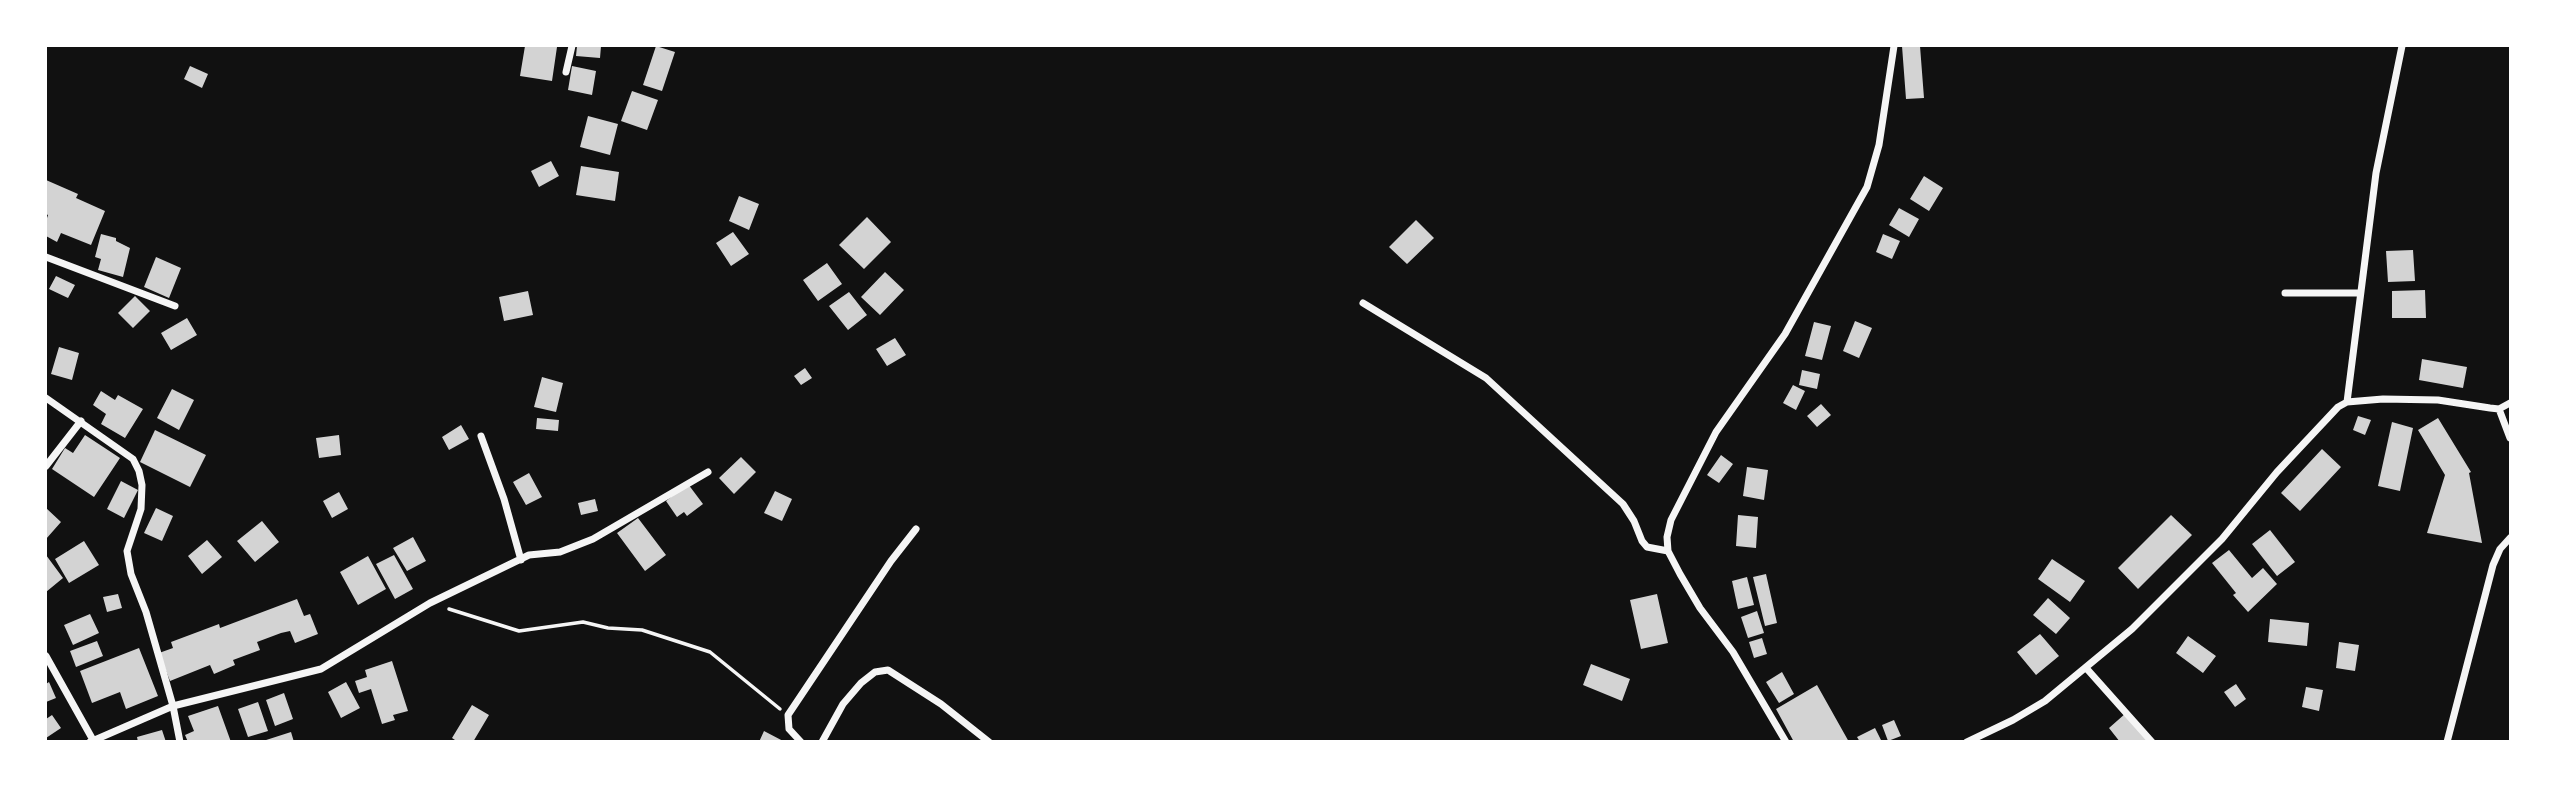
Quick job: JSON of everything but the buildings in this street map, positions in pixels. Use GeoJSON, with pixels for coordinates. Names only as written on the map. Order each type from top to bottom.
{"type":"FeatureCollection","features":[{"type":"Feature","properties":{"kind":"street"},"geometry":{"type":"LineString","coordinates":[[566,72],[572,46]]}},
{"type":"Feature","properties":{"kind":"street"},"geometry":{"type":"LineString","coordinates":[[1786,741],[1733,652],[1700,608],[1668,551],[1667,537],[1671,520],[1716,432],[1785,334],[1867,187],[1879,145],[1894,46]]}},
{"type":"Feature","properties":{"kind":"street"},"geometry":{"type":"LineString","coordinates":[[2347,402],[2376,173],[2402,46]]}},
{"type":"Feature","properties":{"kind":"street"},"geometry":{"type":"LineString","coordinates":[[46,257],[175,306]]}},
{"type":"Feature","properties":{"kind":"street"},"geometry":{"type":"LineString","coordinates":[[2285,293],[2360,293]]}},
{"type":"Feature","properties":{"kind":"street"},"geometry":{"type":"LineString","coordinates":[[1363,303],[1486,378],[1623,504],[1647,547],[1668,551]]}},
{"type":"Feature","properties":{"kind":"street"},"geometry":{"type":"LineString","coordinates":[[46,398],[133,459],[139,471],[142,485],[141,509],[127,551],[131,573],[146,612],[173,706],[180,741]]}},
{"type":"Feature","properties":{"kind":"street"},"geometry":{"type":"LineString","coordinates":[[1967,741],[2045,702],[2132,629],[2222,539],[2277,472],[2338,407],[2347,402],[2382,399],[2438,400],[2499,408],[2511,403]]}},
{"type":"Feature","properties":{"kind":"street"},"geometry":{"type":"LineString","coordinates":[[2499,408],[2511,438]]}},
{"type":"Feature","properties":{"kind":"street"},"geometry":{"type":"LineString","coordinates":[[46,466],[81,421]]}},
{"type":"Feature","properties":{"kind":"street"},"geometry":{"type":"LineString","coordinates":[[481,436],[504,499],[521,560]]}},
{"type":"Feature","properties":{"kind":"street"},"geometry":{"type":"LineString","coordinates":[[46,656],[91,741],[173,706],[321,669],[430,603],[530,555],[560,552],[593,539],[708,472]]}},
{"type":"Feature","properties":{"kind":"street"},"geometry":{"type":"LineString","coordinates":[[801,741],[789,729],[788,715],[891,561],[916,529]]}},
{"type":"Feature","properties":{"kind":"street"},"geometry":{"type":"LineString","coordinates":[[2447,741],[2493,565],[2500,549],[2511,538]]}},
{"type":"Feature","properties":{"kind":"street"},"geometry":{"type":"LineString","coordinates":[[2087,669],[2152,741]]}},
{"type":"Feature","properties":{"kind":"street"},"geometry":{"type":"LineString","coordinates":[[822,741],[843,704],[861,683],[875,672],[888,670],[941,704],[989,741]]}},
{"type":"Feature","properties":{"kind":"path"},"geometry":{"type":"LineString","coordinates":[[430,603],[519,631],[583,622],[608,628],[642,630],[710,652],[788,715]]}}]}
